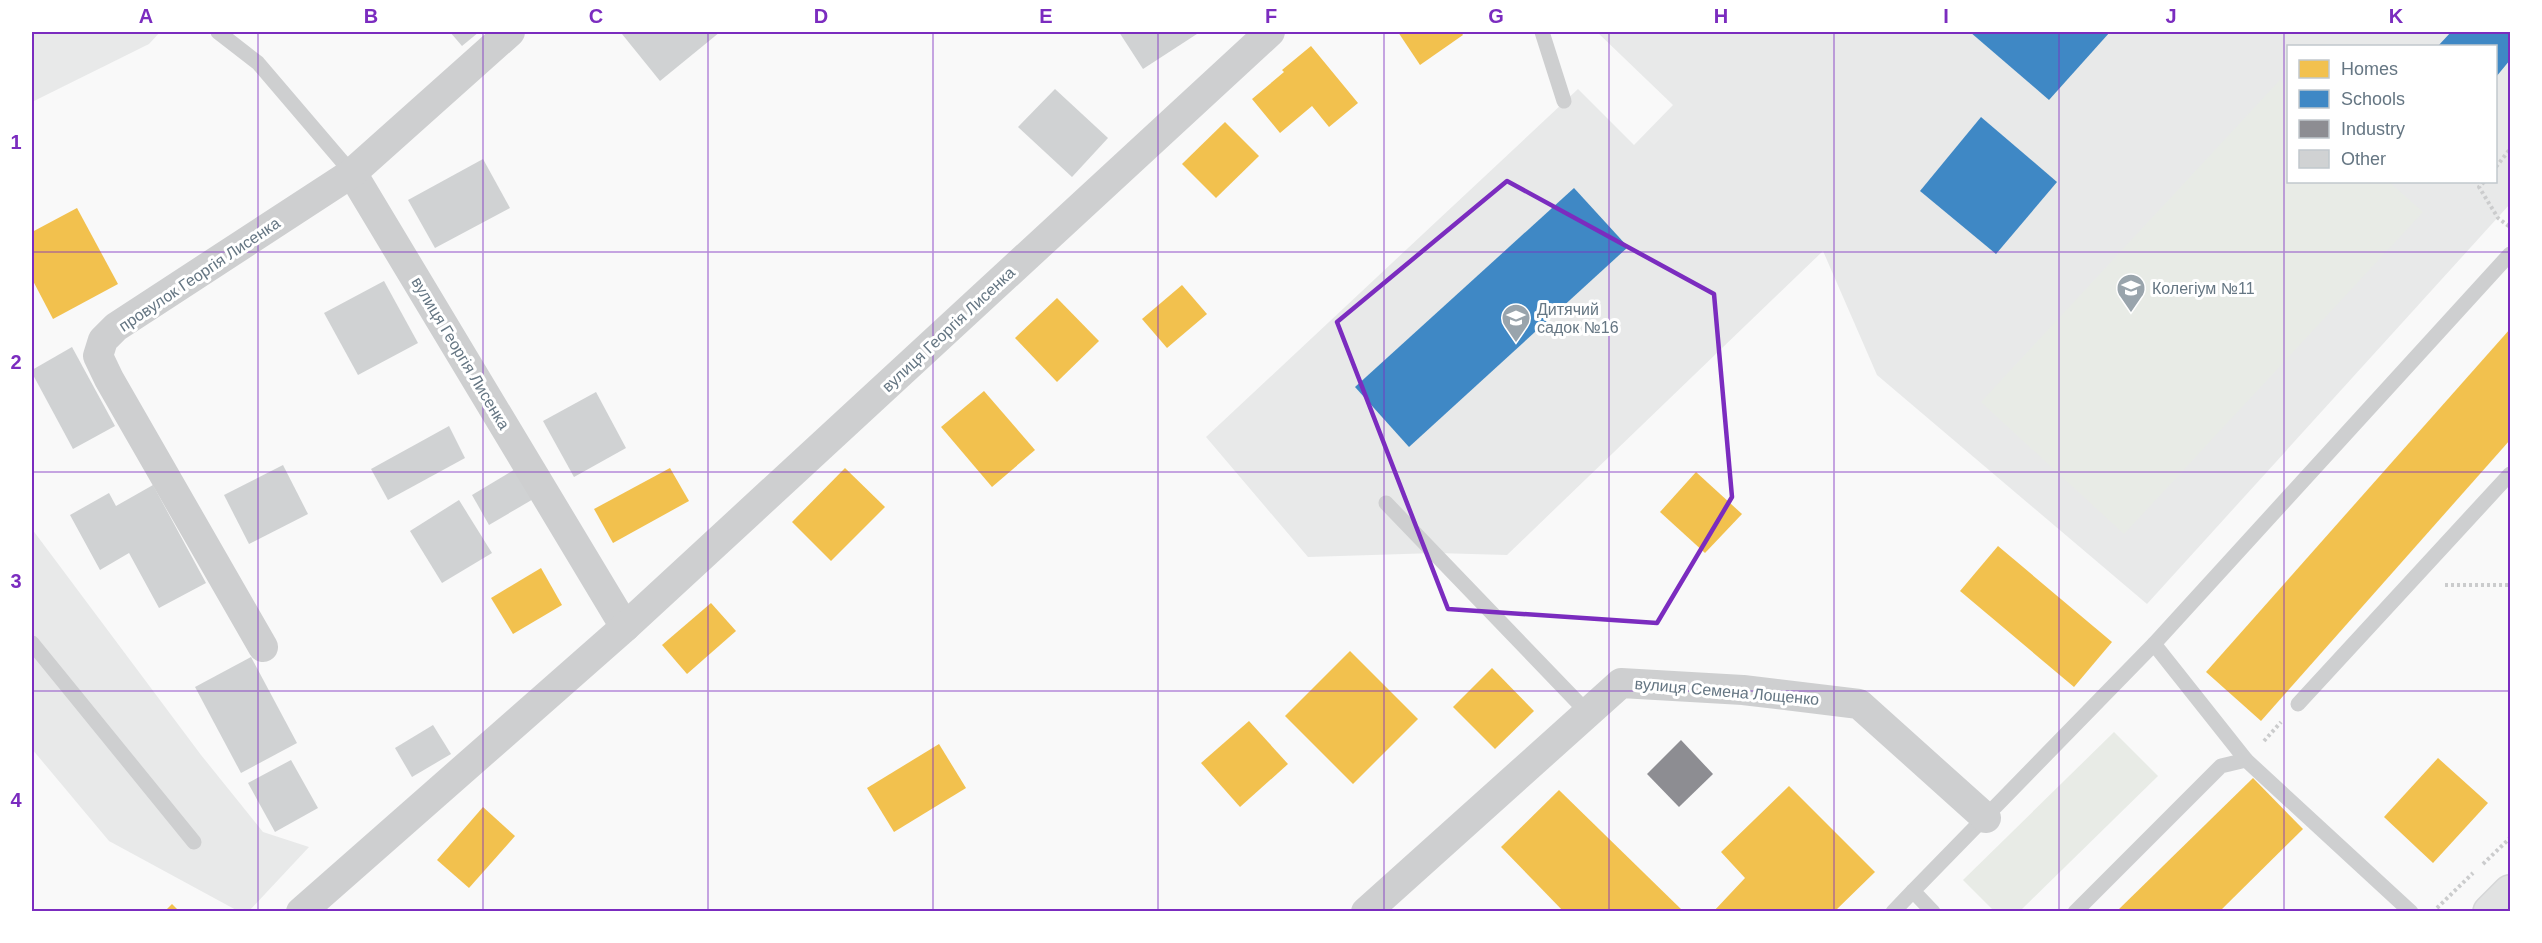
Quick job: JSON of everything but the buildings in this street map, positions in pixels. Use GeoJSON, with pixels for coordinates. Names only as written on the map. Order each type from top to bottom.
{"type":"FeatureCollection","features":[{"type":"Feature","properties":{"kind":"main road"},"geometry":{"type":"LineString","coordinates":[[2490,912],[2511,892]]}},
{"type":"Feature","properties":{"kind":"street","name":"провулок Георгія Лисенка"},"geometry":{"type":"LineString","coordinates":[[262,647],[109,379],[98,356],[103,340],[116,327],[352,172],[510,32]]}},
{"type":"Feature","properties":{"kind":"street","name":"вулиця Георгія Лисенка"},"geometry":{"type":"LineString","coordinates":[[302,912],[625,627],[1270,32]]}},
{"type":"Feature","properties":{"kind":"street","name":"вулиця Георгія Лисенка"},"geometry":{"type":"LineString","coordinates":[[352,172],[625,627]]}},
{"type":"Feature","properties":{"kind":"street","name":"вулиця Семена Лощенко"},"geometry":{"type":"LineString","coordinates":[[1366,912],[1621,683],[1743,690],[1859,704],[1986,818]]}},
{"type":"Feature","properties":{"kind":"lane"},"geometry":{"type":"LineString","coordinates":[[218,32],[258,63],[352,172]]}},
{"type":"Feature","properties":{"kind":"lane"},"geometry":{"type":"LineString","coordinates":[[1542,32],[1564,101]]}},
{"type":"Feature","properties":{"kind":"lane"},"geometry":{"type":"LineString","coordinates":[[1893,912],[2154,644],[2511,254]]}},
{"type":"Feature","properties":{"kind":"lane"},"geometry":{"type":"LineString","coordinates":[[2298,704],[2511,474]]}},
{"type":"Feature","properties":{"kind":"lane"},"geometry":{"type":"LineString","coordinates":[[1386,503],[1588,713]]}},
{"type":"Feature","properties":{"kind":"lane"},"geometry":{"type":"LineString","coordinates":[[32,643],[194,842]]}},
{"type":"Feature","properties":{"kind":"lane"},"geometry":{"type":"LineString","coordinates":[[2154,644],[2246,760],[2412,912]]}},
{"type":"Feature","properties":{"kind":"lane"},"geometry":{"type":"LineString","coordinates":[[2075,912],[2221,766],[2246,760]]}},
{"type":"Feature","properties":{"kind":"lane"},"geometry":{"type":"LineString","coordinates":[[1914,891],[1933,912]]}},
{"type":"Feature","properties":{"kind":"path"},"geometry":{"type":"LineString","coordinates":[[2497,166],[2511,149]]}},
{"type":"Feature","properties":{"kind":"path"},"geometry":{"type":"LineString","coordinates":[[2483,183],[2479,187],[2498,218],[2511,227]]}},
{"type":"Feature","properties":{"kind":"path"},"geometry":{"type":"LineString","coordinates":[[2414,578],[2448,585],[2511,585]]}},
{"type":"Feature","properties":{"kind":"path"},"geometry":{"type":"LineString","coordinates":[[2246,760],[2298,704]]}},
{"type":"Feature","properties":{"kind":"highlighted area"},"geometry":{"type":"Polygon","coordinates":[[[1507,181],[1714,294],[1732,497],[1657,623],[1448,609],[1337,322],[1507,181]]]}},
{"type":"Feature","properties":{"kind":"shaded area"},"geometry":{"type":"Polygon","coordinates":[[[32,32],[160,32],[149,44],[32,102],[32,32]]]}},
{"type":"Feature","properties":{"kind":"shaded area","name":"Колегіум №11"},"geometry":{"type":"Polygon","coordinates":[[[1597,32],[2510,32],[2510,204],[2147,604],[1877,375],[1823,251],[1507,555],[1436,553],[1308,557],[1206,437],[1578,89],[1634,145],[1673,105],[1597,32]]]}},
{"type":"Feature","properties":{"kind":"shaded area"},"geometry":{"type":"Polygon","coordinates":[[[2280,80],[2287,87],[2287,183],[2390,183],[2423,212],[2124,534],[1981,402],[2280,80]]]}},
{"type":"Feature","properties":{"kind":"shaded area"},"geometry":{"type":"Polygon","coordinates":[[[32,529],[201,755],[263,832],[309,847],[249,911],[238,911],[109,841],[32,749],[32,529]]]}},
{"type":"Feature","properties":{"kind":"shaded area"},"geometry":{"type":"Polygon","coordinates":[[[2114,732],[2158,776],[2020,911],[1994,911],[1963,880],[2114,732]]]}},
{"type":"Feature","properties":{"kind":"place","name":"Колегіум №11"},"geometry":{"type":"Point","coordinates":[2131,314]}},
{"type":"Feature","properties":{"kind":"place","name":"Дитячий садок №16"},"geometry":{"type":"Point","coordinates":[1516,344]}}]}
